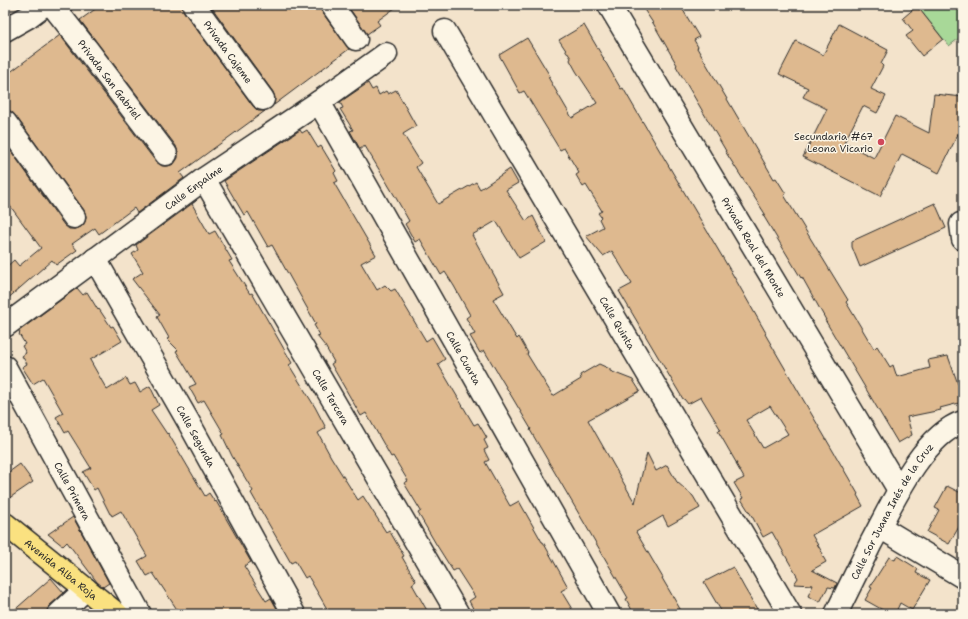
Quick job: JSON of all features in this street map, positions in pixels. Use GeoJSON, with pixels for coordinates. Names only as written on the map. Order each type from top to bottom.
{"type":"FeatureCollection","features":[{"type":"Feature","properties":{"kind":"main road","name":"Avenida Alba Roja"},"geometry":{"type":"LineString","coordinates":[[5,524],[118,614]]}},
{"type":"Feature","properties":{"kind":"street"},"geometry":{"type":"LineString","coordinates":[[5,30],[28,17],[44,5]]}},
{"type":"Feature","properties":{"kind":"street","name":"Privada San Gabriel"},"geometry":{"type":"LineString","coordinates":[[52,5],[166,154]]}},
{"type":"Feature","properties":{"kind":"street","name":"Privada Cajeme"},"geometry":{"type":"LineString","coordinates":[[194,5],[263,99]]}},
{"type":"Feature","properties":{"kind":"street"},"geometry":{"type":"LineString","coordinates":[[332,5],[356,39]]}},
{"type":"Feature","properties":{"kind":"street","name":"Privada Real del Monte"},"geometry":{"type":"LineString","coordinates":[[609,5],[898,490]]}},
{"type":"Feature","properties":{"kind":"street","name":"Calle Quinta"},"geometry":{"type":"LineString","coordinates":[[445,31],[790,614]]}},
{"type":"Feature","properties":{"kind":"street","name":"Calle Enpalme"},"geometry":{"type":"LineString","coordinates":[[5,326],[204,179],[319,102],[386,54]]}},
{"type":"Feature","properties":{"kind":"street","name":"Calle Cuarta"},"geometry":{"type":"LineString","coordinates":[[319,102],[609,614]]}},
{"type":"Feature","properties":{"kind":"street"},"geometry":{"type":"LineString","coordinates":[[5,122],[74,218]]}},
{"type":"Feature","properties":{"kind":"street","name":"Calle Tercera"},"geometry":{"type":"LineString","coordinates":[[204,179],[458,614]]}},
{"type":"Feature","properties":{"kind":"street","name":"Calle Segunda"},"geometry":{"type":"LineString","coordinates":[[95,259],[188,421],[294,614]]}},
{"type":"Feature","properties":{"kind":"street","name":"Calle Primera"},"geometry":{"type":"LineString","coordinates":[[5,367],[140,614]]}},
{"type":"Feature","properties":{"kind":"street","name":"Calle Sor Juana Inés de la Cruz"},"geometry":{"type":"LineString","coordinates":[[836,614],[898,490],[933,442],[957,424],[963,422]]}},
{"type":"Feature","properties":{"kind":"street"},"geometry":{"type":"LineString","coordinates":[[880,527],[963,577]]}},
{"type":"Feature","properties":{"kind":"street"},"geometry":{"type":"LineString","coordinates":[[59,614],[86,589]]}},
{"type":"Feature","properties":{"kind":"green space"},"geometry":{"type":"Polygon","coordinates":[[[963,5],[963,35],[949,46],[917,6],[963,5]]]}},
{"type":"Feature","properties":{"kind":"building"},"geometry":{"type":"Polygon","coordinates":[[[101,5],[182,5],[184,12],[253,106],[258,111],[265,111],[180,173],[184,178],[137,213],[134,208],[99,234],[95,228],[72,244],[77,250],[56,265],[52,260],[5,301],[5,268],[14,260],[19,266],[41,248],[5,199],[5,143],[64,225],[69,229],[81,227],[85,222],[86,216],[84,210],[15,115],[10,111],[5,110],[5,76],[60,35],[156,162],[162,166],[168,166],[174,164],[178,158],[176,146],[80,20],[101,5]]]}},
{"type":"Feature","properties":{"kind":"building"},"geometry":{"type":"Polygon","coordinates":[[[210,5],[320,5],[322,12],[349,49],[274,105],[275,98],[273,92],[210,5]]]}},
{"type":"Feature","properties":{"kind":"building"},"geometry":{"type":"Polygon","coordinates":[[[347,5],[399,5],[377,21],[380,25],[367,34],[347,5]]]}},
{"type":"Feature","properties":{"kind":"building"},"geometry":{"type":"Polygon","coordinates":[[[641,5],[680,5],[699,37],[694,40],[698,47],[697,48],[774,179],[776,178],[786,194],[784,195],[848,300],[846,302],[874,349],[877,346],[890,367],[893,365],[897,377],[930,368],[928,360],[948,356],[958,384],[960,383],[963,402],[940,408],[941,410],[907,417],[912,435],[898,443],[825,320],[802,277],[801,278],[763,215],[765,214],[725,151],[653,23],[641,5]]]}},
{"type":"Feature","properties":{"kind":"building"},"geometry":{"type":"Polygon","coordinates":[[[917,6],[943,39],[922,56],[906,36],[913,31],[903,18],[917,6]]]}},
{"type":"Feature","properties":{"kind":"building"},"geometry":{"type":"Polygon","coordinates":[[[839,24],[888,50],[881,64],[883,66],[871,89],[886,96],[877,113],[863,106],[844,143],[874,158],[895,116],[929,133],[934,94],[963,97],[963,135],[958,134],[939,173],[902,154],[880,196],[803,157],[827,109],[803,97],[808,88],[779,74],[796,41],[823,55],[839,24]]]}},
{"type":"Feature","properties":{"kind":"building"},"geometry":{"type":"Polygon","coordinates":[[[584,25],[604,59],[603,60],[621,89],[623,88],[733,275],[766,333],[765,334],[858,494],[857,495],[863,506],[812,535],[826,562],[812,570],[837,583],[835,588],[828,587],[820,602],[808,596],[813,585],[794,584],[798,578],[772,532],[763,537],[741,499],[743,498],[734,483],[744,478],[718,431],[721,430],[701,397],[688,404],[683,399],[619,291],[632,284],[612,251],[603,256],[586,236],[603,227],[599,219],[601,217],[598,213],[602,211],[586,185],[583,187],[576,175],[579,173],[564,148],[560,150],[524,91],[520,93],[499,55],[527,38],[550,76],[548,77],[572,118],[597,103],[576,71],[570,60],[571,58],[559,40],[584,25]],[[770,406],[746,420],[763,448],[788,434],[770,406]]]}},
{"type":"Feature","properties":{"kind":"building"},"geometry":{"type":"Polygon","coordinates":[[[368,83],[372,90],[376,88],[379,95],[386,91],[388,94],[396,90],[416,126],[403,134],[421,163],[416,167],[438,204],[476,182],[480,189],[510,169],[518,183],[506,190],[526,221],[533,216],[546,242],[519,258],[496,221],[472,235],[504,293],[493,299],[517,339],[519,337],[528,353],[527,354],[553,396],[581,379],[580,375],[599,364],[610,369],[610,371],[633,380],[640,391],[588,420],[635,503],[647,453],[656,471],[667,465],[677,482],[693,496],[700,508],[668,526],[663,516],[636,532],[683,614],[634,614],[626,599],[628,598],[530,430],[531,429],[484,350],[480,353],[470,336],[475,334],[466,318],[470,315],[454,286],[445,272],[441,275],[420,239],[415,242],[405,224],[409,221],[396,198],[365,146],[360,149],[350,131],[353,130],[340,109],[343,108],[340,102],[368,83]]]}},
{"type":"Feature","properties":{"kind":"building"},"geometry":{"type":"Polygon","coordinates":[[[300,130],[302,133],[307,130],[318,148],[321,146],[336,171],[334,173],[338,181],[334,183],[376,255],[361,263],[377,290],[385,285],[391,291],[395,289],[426,341],[432,337],[445,359],[438,364],[474,425],[478,423],[487,438],[484,440],[488,448],[484,450],[489,460],[485,462],[510,506],[519,501],[568,587],[561,591],[575,614],[476,614],[469,601],[475,597],[457,569],[453,571],[436,544],[418,513],[421,511],[404,483],[408,481],[393,456],[391,457],[366,413],[361,416],[331,364],[334,362],[325,346],[317,336],[320,335],[314,325],[316,324],[272,245],[268,247],[248,212],[244,215],[224,181],[300,130]]]}},
{"type":"Feature","properties":{"kind":"building"},"geometry":{"type":"Polygon","coordinates":[[[197,200],[192,204],[209,234],[215,231],[232,260],[229,261],[250,294],[252,293],[292,363],[289,365],[326,428],[318,433],[331,457],[358,500],[363,496],[386,532],[389,530],[416,581],[412,584],[429,614],[330,614],[308,576],[305,578],[295,561],[291,563],[251,493],[253,491],[232,456],[222,435],[224,434],[204,400],[198,403],[189,387],[196,384],[176,351],[178,350],[167,339],[169,338],[157,317],[160,315],[132,279],[143,272],[132,254],[138,250],[136,245],[197,200]]]}},
{"type":"Feature","properties":{"kind":"building"},"geometry":{"type":"Polygon","coordinates":[[[935,203],[946,228],[860,267],[852,247],[852,241],[935,203]]]}},
{"type":"Feature","properties":{"kind":"building"},"geometry":{"type":"Polygon","coordinates":[[[77,288],[83,295],[87,292],[98,310],[99,309],[111,327],[113,326],[122,341],[90,360],[107,390],[126,378],[130,385],[135,383],[140,392],[150,386],[159,405],[151,410],[167,434],[168,433],[205,496],[209,493],[215,502],[216,501],[251,562],[244,566],[266,601],[271,598],[280,614],[180,614],[153,573],[147,576],[138,561],[147,556],[121,511],[112,516],[110,514],[97,488],[94,490],[83,472],[91,468],[68,431],[65,433],[56,417],[63,413],[43,378],[33,384],[22,367],[27,364],[22,356],[26,353],[22,346],[25,344],[19,334],[19,331],[77,288]]]}},
{"type":"Feature","properties":{"kind":"building"},"geometry":{"type":"Polygon","coordinates":[[[20,464],[33,482],[5,501],[5,475],[20,464]]]}},
{"type":"Feature","properties":{"kind":"building"},"geometry":{"type":"Polygon","coordinates":[[[947,486],[963,494],[963,520],[949,544],[927,532],[939,510],[935,508],[947,486]]]}},
{"type":"Feature","properties":{"kind":"building"},"geometry":{"type":"Polygon","coordinates":[[[73,517],[109,583],[103,587],[97,582],[67,542],[63,546],[48,534],[73,517]]]}},
{"type":"Feature","properties":{"kind":"building"},"geometry":{"type":"Polygon","coordinates":[[[897,556],[918,569],[916,573],[930,580],[912,610],[900,603],[895,614],[890,614],[865,600],[872,588],[870,587],[889,557],[895,560],[897,556]]]}},
{"type":"Feature","properties":{"kind":"building"},"geometry":{"type":"Polygon","coordinates":[[[733,567],[760,614],[723,614],[704,582],[733,567]]]}},
{"type":"Feature","properties":{"kind":"building"},"geometry":{"type":"Polygon","coordinates":[[[51,578],[64,593],[50,605],[47,610],[47,614],[10,614],[51,578]]]}},
{"type":"Feature","properties":{"kind":"place","name":"Secundaria #67 Leona Vicario"},"geometry":{"type":"Point","coordinates":[881,142]}}]}
